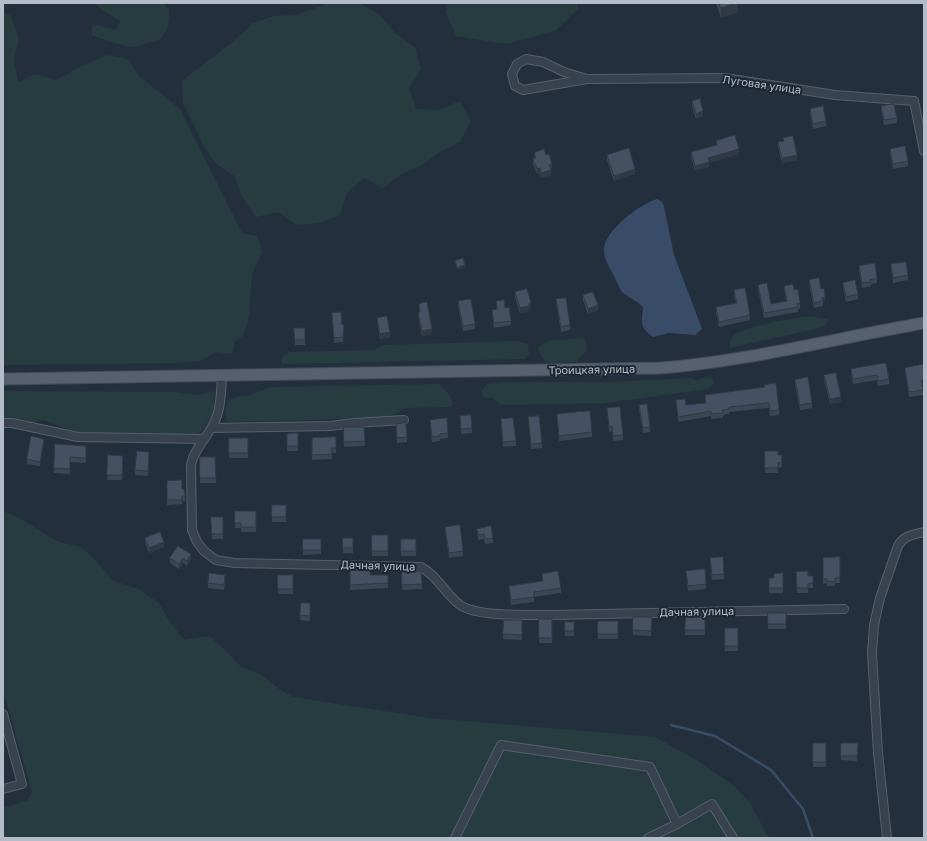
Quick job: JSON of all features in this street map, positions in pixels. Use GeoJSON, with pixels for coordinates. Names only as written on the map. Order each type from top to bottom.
{"type":"FeatureCollection","features":[{"type":"Feature","properties":{"kind":"main road","name":"Троицкая улица"},"geometry":{"type":"LineString","coordinates":[[3,379],[595,370],[695,365],[743,358],[924,323]]}},
{"type":"Feature","properties":{"kind":"street","name":"Луговая улица"},"geometry":{"type":"LineString","coordinates":[[587,79],[543,62],[526,58],[517,64],[512,74],[515,86],[523,90],[587,79],[725,78],[835,95],[914,101],[924,151]]}},
{"type":"Feature","properties":{"kind":"street","name":"Дачная улица"},"geometry":{"type":"LineString","coordinates":[[222,376],[219,410],[212,428],[193,454],[191,465],[192,530],[196,542],[204,551],[216,560],[235,563],[421,567],[428,570],[448,594],[462,606],[474,611],[510,614],[552,615],[844,608]]}},
{"type":"Feature","properties":{"kind":"street"},"geometry":{"type":"LineString","coordinates":[[212,428],[331,426],[404,420]]}},
{"type":"Feature","properties":{"kind":"street"},"geometry":{"type":"LineString","coordinates":[[3,423],[78,437],[204,439]]}},
{"type":"Feature","properties":{"kind":"street"},"geometry":{"type":"LineString","coordinates":[[887,838],[878,753],[872,653],[874,625],[880,598],[898,546],[902,539],[909,535],[924,532]]}},
{"type":"Feature","properties":{"kind":"street"},"geometry":{"type":"LineString","coordinates":[[3,714],[22,784],[3,789]]}},
{"type":"Feature","properties":{"kind":"street"},"geometry":{"type":"LineString","coordinates":[[454,838],[501,745],[650,767],[677,824]]}},
{"type":"Feature","properties":{"kind":"street"},"geometry":{"type":"LineString","coordinates":[[648,838],[677,824],[712,804],[733,838]]}},
{"type":"Feature","properties":{"kind":"green space"},"geometry":{"type":"Polygon","coordinates":[[[95,3],[163,3],[169,10],[167,27],[164,34],[158,41],[146,43],[136,47],[125,46],[107,41],[92,35],[92,24],[115,30],[121,21],[101,9],[95,3]]]}},
{"type":"Feature","properties":{"kind":"green space"},"geometry":{"type":"Polygon","coordinates":[[[329,3],[361,4],[381,16],[396,34],[415,47],[421,69],[409,88],[416,109],[438,110],[460,101],[471,121],[460,142],[440,152],[422,165],[401,174],[383,189],[364,178],[347,193],[340,215],[319,223],[297,225],[278,212],[256,217],[242,197],[234,176],[215,163],[203,144],[183,103],[182,81],[236,39],[253,23],[274,16],[296,15],[329,3]]]}},
{"type":"Feature","properties":{"kind":"green space"},"geometry":{"type":"Polygon","coordinates":[[[448,3],[577,3],[578,9],[555,31],[506,44],[456,36],[446,12],[448,3]]]}},
{"type":"Feature","properties":{"kind":"green space"},"geometry":{"type":"Polygon","coordinates":[[[3,11],[11,16],[19,37],[14,60],[18,82],[35,74],[57,80],[77,68],[107,55],[128,59],[139,76],[180,109],[242,233],[257,236],[262,252],[252,274],[249,315],[244,335],[235,341],[232,354],[216,352],[200,361],[174,363],[3,365],[3,11]]]}},
{"type":"Feature","properties":{"kind":"green space"},"geometry":{"type":"Polygon","coordinates":[[[808,316],[829,319],[824,327],[729,348],[731,337],[740,332],[769,323],[808,316]]]}},
{"type":"Feature","properties":{"kind":"green space"},"geometry":{"type":"Polygon","coordinates":[[[580,337],[585,338],[587,350],[576,362],[548,362],[541,355],[538,348],[546,342],[580,337]]]}},
{"type":"Feature","properties":{"kind":"green space"},"geometry":{"type":"Polygon","coordinates":[[[516,341],[528,344],[529,355],[525,359],[282,364],[283,356],[290,352],[374,350],[384,345],[516,341]]]}},
{"type":"Feature","properties":{"kind":"green space"},"geometry":{"type":"Polygon","coordinates":[[[705,377],[712,378],[714,382],[708,389],[606,403],[501,405],[492,398],[485,398],[481,391],[487,384],[501,382],[609,382],[691,378],[697,381],[705,377]]]}},
{"type":"Feature","properties":{"kind":"green space"},"geometry":{"type":"Polygon","coordinates":[[[439,384],[451,398],[453,404],[450,407],[406,408],[386,418],[227,422],[225,411],[228,400],[239,396],[251,395],[271,387],[439,384]]]}},
{"type":"Feature","properties":{"kind":"green space"},"geometry":{"type":"Polygon","coordinates":[[[3,391],[174,392],[199,395],[213,391],[217,395],[218,400],[214,413],[198,435],[77,433],[44,420],[29,424],[3,423],[3,391]]]}},
{"type":"Feature","properties":{"kind":"green space"},"geometry":{"type":"Polygon","coordinates":[[[3,511],[19,518],[59,542],[81,547],[98,563],[112,580],[140,590],[159,603],[170,622],[184,640],[209,636],[226,650],[241,667],[262,675],[279,689],[293,697],[429,718],[655,737],[695,759],[734,786],[750,803],[769,838],[3,838],[3,808],[28,800],[32,792],[3,690],[3,511]]]}},
{"type":"Feature","properties":{"kind":"water"},"geometry":{"type":"Polygon","coordinates":[[[657,199],[662,202],[664,207],[674,255],[702,329],[695,335],[669,333],[653,337],[645,330],[642,324],[643,307],[625,295],[605,258],[605,243],[609,235],[616,227],[632,212],[657,199]]]}},
{"type":"Feature","properties":{"kind":"building"},"geometry":{"type":"Polygon","coordinates":[[[719,3],[736,3],[721,8],[719,3]]]}},
{"type":"Feature","properties":{"kind":"building"},"geometry":{"type":"Polygon","coordinates":[[[700,99],[703,111],[696,114],[692,101],[700,99]]]}},
{"type":"Feature","properties":{"kind":"building"},"geometry":{"type":"Polygon","coordinates":[[[894,104],[897,118],[884,120],[881,106],[894,104]]]}},
{"type":"Feature","properties":{"kind":"building"},"geometry":{"type":"Polygon","coordinates":[[[823,106],[826,121],[813,124],[810,109],[823,106]]]}},
{"type":"Feature","properties":{"kind":"building"},"geometry":{"type":"Polygon","coordinates":[[[735,135],[739,149],[708,158],[709,162],[695,166],[691,152],[717,145],[716,141],[735,135]]]}},
{"type":"Feature","properties":{"kind":"building"},"geometry":{"type":"Polygon","coordinates":[[[793,136],[797,155],[782,158],[778,142],[784,141],[783,138],[793,136]]]}},
{"type":"Feature","properties":{"kind":"building"},"geometry":{"type":"Polygon","coordinates":[[[905,146],[908,161],[893,164],[890,149],[905,146]]]}},
{"type":"Feature","properties":{"kind":"building"},"geometry":{"type":"Polygon","coordinates":[[[629,148],[635,169],[614,176],[607,155],[629,148]]]}},
{"type":"Feature","properties":{"kind":"building"},"geometry":{"type":"Polygon","coordinates":[[[544,149],[546,155],[549,154],[552,164],[549,165],[551,170],[541,173],[540,168],[537,169],[533,159],[536,158],[534,153],[544,149]]]}},
{"type":"Feature","properties":{"kind":"building"},"geometry":{"type":"Polygon","coordinates":[[[463,258],[465,265],[457,268],[455,261],[463,258]]]}},
{"type":"Feature","properties":{"kind":"building"},"geometry":{"type":"Polygon","coordinates":[[[906,262],[908,275],[893,278],[891,264],[906,262]]]}},
{"type":"Feature","properties":{"kind":"building"},"geometry":{"type":"Polygon","coordinates":[[[875,263],[877,278],[870,280],[871,282],[862,283],[859,266],[875,263]]]}},
{"type":"Feature","properties":{"kind":"building"},"geometry":{"type":"Polygon","coordinates":[[[819,278],[821,289],[824,288],[825,297],[822,298],[823,301],[814,303],[809,280],[819,278]]]}},
{"type":"Feature","properties":{"kind":"building"},"geometry":{"type":"Polygon","coordinates":[[[855,280],[858,294],[846,297],[843,283],[855,280]]]}},
{"type":"Feature","properties":{"kind":"building"},"geometry":{"type":"Polygon","coordinates":[[[767,283],[771,304],[787,301],[784,286],[793,284],[794,290],[798,289],[800,303],[797,304],[798,307],[764,313],[758,285],[767,283]]]}},
{"type":"Feature","properties":{"kind":"building"},"geometry":{"type":"Polygon","coordinates":[[[745,288],[750,315],[719,322],[716,307],[737,303],[734,290],[745,288]]]}},
{"type":"Feature","properties":{"kind":"building"},"geometry":{"type":"Polygon","coordinates":[[[527,289],[531,303],[529,306],[520,308],[515,292],[527,289]]]}},
{"type":"Feature","properties":{"kind":"building"},"geometry":{"type":"Polygon","coordinates":[[[593,292],[598,305],[588,309],[583,295],[593,292]]]}},
{"type":"Feature","properties":{"kind":"building"},"geometry":{"type":"Polygon","coordinates":[[[566,298],[570,325],[561,327],[556,299],[566,298]]]}},
{"type":"Feature","properties":{"kind":"building"},"geometry":{"type":"Polygon","coordinates":[[[471,299],[475,324],[463,326],[458,301],[471,299]]]}},
{"type":"Feature","properties":{"kind":"building"},"geometry":{"type":"Polygon","coordinates":[[[504,300],[505,308],[509,307],[511,321],[494,323],[492,310],[497,309],[496,301],[504,300]]]}},
{"type":"Feature","properties":{"kind":"building"},"geometry":{"type":"Polygon","coordinates":[[[427,302],[432,329],[422,331],[418,313],[420,312],[419,304],[427,302]]]}},
{"type":"Feature","properties":{"kind":"building"},"geometry":{"type":"Polygon","coordinates":[[[341,312],[342,325],[344,324],[343,337],[334,338],[332,313],[341,312]]]}},
{"type":"Feature","properties":{"kind":"building"},"geometry":{"type":"Polygon","coordinates":[[[387,316],[390,332],[380,334],[377,318],[387,316]]]}},
{"type":"Feature","properties":{"kind":"building"},"geometry":{"type":"Polygon","coordinates":[[[294,328],[305,328],[305,340],[295,340],[294,328]]]}},
{"type":"Feature","properties":{"kind":"building"},"geometry":{"type":"Polygon","coordinates":[[[886,363],[889,379],[878,381],[877,375],[853,379],[851,369],[886,363]]]}},
{"type":"Feature","properties":{"kind":"building"},"geometry":{"type":"Polygon","coordinates":[[[924,364],[924,380],[921,380],[923,390],[909,392],[905,368],[924,364]]]}},
{"type":"Feature","properties":{"kind":"building"},"geometry":{"type":"Polygon","coordinates":[[[836,373],[841,397],[830,399],[824,375],[836,373]]]}},
{"type":"Feature","properties":{"kind":"building"},"geometry":{"type":"Polygon","coordinates":[[[808,377],[812,403],[800,405],[795,380],[808,377]]]}},
{"type":"Feature","properties":{"kind":"building"},"geometry":{"type":"Polygon","coordinates":[[[776,383],[779,410],[770,411],[769,403],[767,403],[729,407],[729,409],[722,410],[723,413],[711,414],[711,411],[678,417],[676,400],[685,399],[686,405],[706,403],[705,395],[765,387],[764,385],[776,383]]]}},
{"type":"Feature","properties":{"kind":"building"},"geometry":{"type":"Polygon","coordinates":[[[647,404],[650,427],[643,428],[639,405],[647,404]]]}},
{"type":"Feature","properties":{"kind":"building"},"geometry":{"type":"Polygon","coordinates":[[[620,407],[623,435],[613,436],[612,426],[609,427],[607,408],[620,407]]]}},
{"type":"Feature","properties":{"kind":"building"},"geometry":{"type":"Polygon","coordinates":[[[590,411],[592,432],[559,436],[557,414],[590,411]]]}},
{"type":"Feature","properties":{"kind":"building"},"geometry":{"type":"Polygon","coordinates":[[[471,415],[472,428],[461,429],[460,416],[471,415]]]}},
{"type":"Feature","properties":{"kind":"building"},"geometry":{"type":"Polygon","coordinates":[[[539,416],[542,443],[531,444],[528,417],[539,416]]]}},
{"type":"Feature","properties":{"kind":"building"},"geometry":{"type":"Polygon","coordinates":[[[447,418],[448,433],[432,437],[430,420],[447,418]]]}},
{"type":"Feature","properties":{"kind":"building"},"geometry":{"type":"Polygon","coordinates":[[[513,418],[516,441],[503,442],[501,419],[513,418]]]}},
{"type":"Feature","properties":{"kind":"building"},"geometry":{"type":"Polygon","coordinates":[[[406,423],[407,437],[397,438],[396,424],[406,423]]]}},
{"type":"Feature","properties":{"kind":"building"},"geometry":{"type":"Polygon","coordinates":[[[344,427],[364,427],[365,441],[344,442],[344,427]]]}},
{"type":"Feature","properties":{"kind":"building"},"geometry":{"type":"Polygon","coordinates":[[[298,433],[298,446],[287,446],[287,434],[298,433]]]}},
{"type":"Feature","properties":{"kind":"building"},"geometry":{"type":"Polygon","coordinates":[[[31,436],[44,439],[40,462],[27,459],[31,436]]]}},
{"type":"Feature","properties":{"kind":"building"},"geometry":{"type":"Polygon","coordinates":[[[336,437],[336,448],[331,448],[332,454],[312,455],[312,438],[336,437]]]}},
{"type":"Feature","properties":{"kind":"building"},"geometry":{"type":"Polygon","coordinates":[[[229,438],[248,438],[248,453],[229,453],[229,438]]]}},
{"type":"Feature","properties":{"kind":"building"},"geometry":{"type":"Polygon","coordinates":[[[55,444],[86,446],[86,458],[70,457],[70,469],[54,468],[55,444]]]}},
{"type":"Feature","properties":{"kind":"building"},"geometry":{"type":"Polygon","coordinates":[[[137,451],[149,452],[148,471],[135,470],[137,451]]]}},
{"type":"Feature","properties":{"kind":"building"},"geometry":{"type":"Polygon","coordinates":[[[765,451],[778,451],[778,455],[782,455],[782,462],[778,463],[778,468],[765,468],[765,451]]]}},
{"type":"Feature","properties":{"kind":"building"},"geometry":{"type":"Polygon","coordinates":[[[108,455],[123,456],[122,475],[107,475],[108,455]]]}},
{"type":"Feature","properties":{"kind":"building"},"geometry":{"type":"Polygon","coordinates":[[[200,457],[215,457],[216,478],[200,478],[200,457]]]}},
{"type":"Feature","properties":{"kind":"building"},"geometry":{"type":"Polygon","coordinates":[[[182,480],[182,489],[184,489],[185,496],[182,496],[182,500],[167,500],[167,481],[182,480]]]}},
{"type":"Feature","properties":{"kind":"building"},"geometry":{"type":"Polygon","coordinates":[[[272,505],[286,505],[286,517],[272,517],[272,505]]]}},
{"type":"Feature","properties":{"kind":"building"},"geometry":{"type":"Polygon","coordinates":[[[235,511],[256,511],[256,527],[241,527],[241,523],[235,523],[235,511]]]}},
{"type":"Feature","properties":{"kind":"building"},"geometry":{"type":"Polygon","coordinates":[[[211,517],[223,517],[223,534],[212,534],[211,517]]]}},
{"type":"Feature","properties":{"kind":"building"},"geometry":{"type":"Polygon","coordinates":[[[460,525],[463,551],[449,553],[445,527],[460,525]]]}},
{"type":"Feature","properties":{"kind":"building"},"geometry":{"type":"Polygon","coordinates":[[[491,526],[493,538],[485,539],[484,534],[478,535],[477,529],[491,526]]]}},
{"type":"Feature","properties":{"kind":"building"},"geometry":{"type":"Polygon","coordinates":[[[160,532],[164,542],[149,548],[145,538],[160,532]]]}},
{"type":"Feature","properties":{"kind":"building"},"geometry":{"type":"Polygon","coordinates":[[[372,535],[388,535],[388,551],[372,551],[372,535]]]}},
{"type":"Feature","properties":{"kind":"building"},"geometry":{"type":"Polygon","coordinates":[[[343,538],[353,538],[353,548],[343,548],[343,538]]]}},
{"type":"Feature","properties":{"kind":"building"},"geometry":{"type":"Polygon","coordinates":[[[303,539],[321,539],[321,550],[303,550],[303,539]]]}},
{"type":"Feature","properties":{"kind":"building"},"geometry":{"type":"Polygon","coordinates":[[[401,539],[416,539],[416,551],[401,551],[401,539]]]}},
{"type":"Feature","properties":{"kind":"building"},"geometry":{"type":"Polygon","coordinates":[[[178,546],[191,554],[187,561],[183,558],[179,564],[170,558],[178,546]]]}},
{"type":"Feature","properties":{"kind":"building"},"geometry":{"type":"Polygon","coordinates":[[[723,557],[724,574],[712,575],[710,558],[723,557]]]}},
{"type":"Feature","properties":{"kind":"building"},"geometry":{"type":"Polygon","coordinates":[[[840,557],[840,578],[835,578],[835,581],[827,582],[827,579],[823,579],[823,558],[840,557]]]}},
{"type":"Feature","properties":{"kind":"building"},"geometry":{"type":"Polygon","coordinates":[[[705,569],[706,584],[688,586],[686,571],[705,569]]]}},
{"type":"Feature","properties":{"kind":"building"},"geometry":{"type":"Polygon","coordinates":[[[370,570],[370,575],[388,575],[388,583],[350,585],[350,571],[370,570]]]}},
{"type":"Feature","properties":{"kind":"building"},"geometry":{"type":"Polygon","coordinates":[[[402,571],[421,571],[422,584],[402,585],[402,571]]]}},
{"type":"Feature","properties":{"kind":"building"},"geometry":{"type":"Polygon","coordinates":[[[558,571],[561,588],[534,592],[534,597],[511,600],[509,586],[543,581],[542,574],[558,571]]]}},
{"type":"Feature","properties":{"kind":"building"},"geometry":{"type":"Polygon","coordinates":[[[808,571],[808,576],[813,576],[813,583],[808,584],[808,588],[797,588],[796,572],[808,571]]]}},
{"type":"Feature","properties":{"kind":"building"},"geometry":{"type":"Polygon","coordinates":[[[209,573],[225,575],[224,585],[208,583],[209,573]]]}},
{"type":"Feature","properties":{"kind":"building"},"geometry":{"type":"Polygon","coordinates":[[[783,573],[783,588],[769,588],[769,578],[774,578],[774,574],[783,573]]]}},
{"type":"Feature","properties":{"kind":"building"},"geometry":{"type":"Polygon","coordinates":[[[278,575],[293,575],[293,589],[278,589],[278,575]]]}},
{"type":"Feature","properties":{"kind":"building"},"geometry":{"type":"Polygon","coordinates":[[[301,603],[310,603],[310,616],[300,615],[301,603]]]}},
{"type":"Feature","properties":{"kind":"building"},"geometry":{"type":"Polygon","coordinates":[[[768,613],[786,613],[786,624],[768,624],[768,613]]]}},
{"type":"Feature","properties":{"kind":"building"},"geometry":{"type":"Polygon","coordinates":[[[633,617],[652,617],[651,631],[633,630],[633,617]]]}},
{"type":"Feature","properties":{"kind":"building"},"geometry":{"type":"Polygon","coordinates":[[[686,617],[705,617],[705,630],[685,630],[686,617]]]}},
{"type":"Feature","properties":{"kind":"building"},"geometry":{"type":"Polygon","coordinates":[[[539,619],[552,619],[552,638],[539,638],[539,619]]]}},
{"type":"Feature","properties":{"kind":"building"},"geometry":{"type":"Polygon","coordinates":[[[504,620],[522,620],[522,635],[503,634],[504,620]]]}},
{"type":"Feature","properties":{"kind":"building"},"geometry":{"type":"Polygon","coordinates":[[[598,621],[618,621],[618,634],[598,634],[598,621]]]}},
{"type":"Feature","properties":{"kind":"building"},"geometry":{"type":"Polygon","coordinates":[[[565,622],[574,622],[574,631],[565,631],[565,622]]]}},
{"type":"Feature","properties":{"kind":"building"},"geometry":{"type":"Polygon","coordinates":[[[725,628],[738,628],[738,646],[725,646],[725,628]]]}},
{"type":"Feature","properties":{"kind":"building"},"geometry":{"type":"Polygon","coordinates":[[[813,743],[826,743],[826,762],[813,762],[813,743]]]}},
{"type":"Feature","properties":{"kind":"building"},"geometry":{"type":"Polygon","coordinates":[[[841,743],[858,743],[857,756],[841,756],[841,743]]]}},
{"type":"Feature","properties":{"kind":"waterway"},"geometry":{"type":"LineString","coordinates":[[671,725],[715,736],[771,770],[803,809],[813,838]]}}]}
